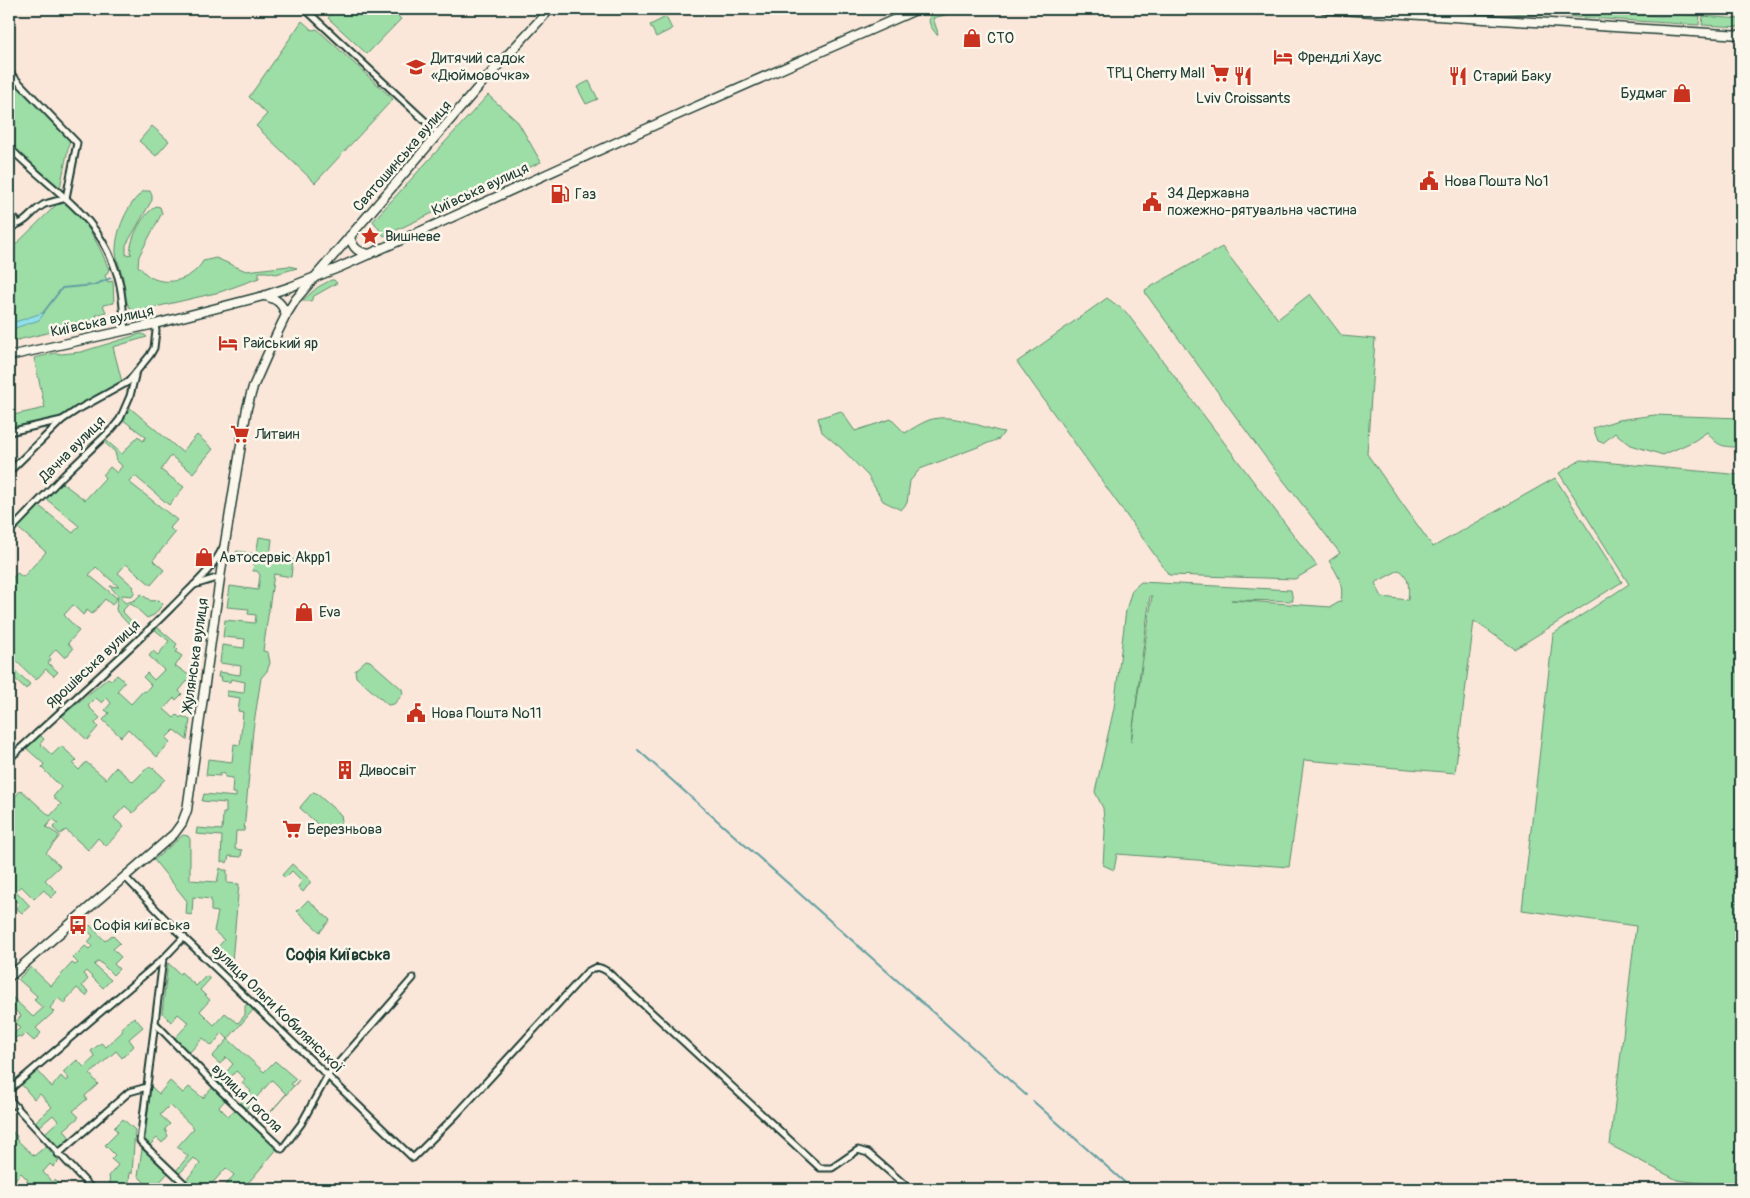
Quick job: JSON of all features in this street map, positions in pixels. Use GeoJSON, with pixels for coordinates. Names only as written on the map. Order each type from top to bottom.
{"type":"FeatureCollection","features":[{"type":"Feature","properties":{"kind":"main road","name":"Святошинська вулиця"},"geometry":{"type":"LineString","coordinates":[[316,277],[550,9]]}},
{"type":"Feature","properties":{"kind":"main road","name":"Київська вулиця"},"geometry":{"type":"LineString","coordinates":[[9,356],[155,324],[263,296],[316,277],[914,9]]}},
{"type":"Feature","properties":{"kind":"main road"},"geometry":{"type":"LineString","coordinates":[[1325,9],[1741,35]]}},
{"type":"Feature","properties":{"kind":"main road"},"geometry":{"type":"LineString","coordinates":[[350,236],[352,244],[358,251],[370,254]]}},
{"type":"Feature","properties":{"kind":"main road","name":"Жулянська вулиця"},"geometry":{"type":"LineString","coordinates":[[9,977],[126,878],[174,834],[182,824],[187,810],[225,543],[247,408],[254,387],[286,315],[296,299],[316,277]]}},
{"type":"Feature","properties":{"kind":"main road"},"geometry":{"type":"LineString","coordinates":[[263,296],[280,302],[286,315]]}},
{"type":"Feature","properties":{"kind":"street"},"geometry":{"type":"LineString","coordinates":[[305,9],[439,134]]}},
{"type":"Feature","properties":{"kind":"street"},"geometry":{"type":"LineString","coordinates":[[9,72],[77,143],[66,198]]}},
{"type":"Feature","properties":{"kind":"street"},"geometry":{"type":"LineString","coordinates":[[9,148],[66,198],[90,222],[104,242],[119,278],[125,330]]}},
{"type":"Feature","properties":{"kind":"street"},"geometry":{"type":"LineString","coordinates":[[9,227],[23,223],[44,204],[66,198]]}},
{"type":"Feature","properties":{"kind":"street"},"geometry":{"type":"LineString","coordinates":[[9,218],[14,217],[16,226]]}},
{"type":"Feature","properties":{"kind":"street"},"geometry":{"type":"LineString","coordinates":[[9,472],[62,420],[128,382],[154,348],[155,324]]}},
{"type":"Feature","properties":{"kind":"street","name":"Дачна вулиця"},"geometry":{"type":"LineString","coordinates":[[9,532],[116,424],[130,396],[135,373]]}},
{"type":"Feature","properties":{"kind":"street"},"geometry":{"type":"LineString","coordinates":[[9,432],[62,420]]}},
{"type":"Feature","properties":{"kind":"street","name":"Ярошівська вулиця"},"geometry":{"type":"LineString","coordinates":[[9,759],[107,669],[193,585],[213,563],[225,543]]}},
{"type":"Feature","properties":{"kind":"street","name":"Ярошівська вулиця"},"geometry":{"type":"LineString","coordinates":[[193,585],[220,577]]}},
{"type":"Feature","properties":{"kind":"street","name":"вулиця Ольги Кобилянської"},"geometry":{"type":"LineString","coordinates":[[126,878],[184,937],[413,1158],[456,1115],[587,972],[600,967],[608,972],[820,1168],[832,1168],[858,1150],[863,1151],[908,1189]]}},
{"type":"Feature","properties":{"kind":"street"},"geometry":{"type":"LineString","coordinates":[[9,1090],[164,959],[184,937]]}},
{"type":"Feature","properties":{"kind":"street"},"geometry":{"type":"LineString","coordinates":[[164,959],[140,1141],[190,1189]]}},
{"type":"Feature","properties":{"kind":"street"},"geometry":{"type":"LineString","coordinates":[[328,1075],[413,978]]}},
{"type":"Feature","properties":{"kind":"street","name":"вулиця Гоголя"},"geometry":{"type":"LineString","coordinates":[[156,1023],[282,1149],[301,1124],[328,1075]]}},
{"type":"Feature","properties":{"kind":"street"},"geometry":{"type":"LineString","coordinates":[[58,1154],[129,1092],[147,1087]]}},
{"type":"Feature","properties":{"kind":"street"},"geometry":{"type":"LineString","coordinates":[[9,1100],[92,1189]]}},
{"type":"Feature","properties":{"kind":"green space"},"geometry":{"type":"Polygon","coordinates":[[[336,9],[390,9],[401,19],[367,54],[328,18],[336,9]]]}},
{"type":"Feature","properties":{"kind":"green space"},"geometry":{"type":"Polygon","coordinates":[[[969,9],[933,18],[937,35],[929,23],[931,14],[969,9]]]}},
{"type":"Feature","properties":{"kind":"green space"},"geometry":{"type":"Polygon","coordinates":[[[1448,9],[1552,9],[1660,16],[1700,16],[1699,25],[1448,9]]]}},
{"type":"Feature","properties":{"kind":"green space"},"geometry":{"type":"Polygon","coordinates":[[[1703,16],[1741,19],[1741,27],[1702,25],[1703,16]]]}},
{"type":"Feature","properties":{"kind":"green space"},"geometry":{"type":"Polygon","coordinates":[[[666,17],[672,29],[656,37],[650,25],[666,17]]]}},
{"type":"Feature","properties":{"kind":"green space"},"geometry":{"type":"Polygon","coordinates":[[[302,21],[312,30],[317,29],[393,99],[315,183],[256,126],[267,114],[249,97],[302,21]]]}},
{"type":"Feature","properties":{"kind":"green space"},"geometry":{"type":"Polygon","coordinates":[[[9,76],[70,139],[60,188],[9,143],[9,76]]]}},
{"type":"Feature","properties":{"kind":"green space"},"geometry":{"type":"Polygon","coordinates":[[[589,81],[598,99],[586,104],[577,87],[589,81]]]}},
{"type":"Feature","properties":{"kind":"green space"},"geometry":{"type":"Polygon","coordinates":[[[488,95],[518,122],[541,162],[384,236],[373,221],[488,95]]]}},
{"type":"Feature","properties":{"kind":"green space"},"geometry":{"type":"Polygon","coordinates":[[[152,126],[169,141],[156,156],[139,141],[152,126]]]}},
{"type":"Feature","properties":{"kind":"green space"},"geometry":{"type":"Polygon","coordinates":[[[144,191],[150,191],[152,200],[126,245],[126,255],[132,254],[130,253],[131,246],[142,220],[156,206],[160,207],[162,213],[139,256],[138,266],[150,277],[165,281],[180,280],[187,277],[203,261],[216,258],[246,271],[289,266],[297,268],[276,274],[259,272],[259,278],[220,292],[134,312],[128,306],[126,299],[116,245],[127,211],[144,191]]]}},
{"type":"Feature","properties":{"kind":"green space"},"geometry":{"type":"Polygon","coordinates":[[[61,202],[76,212],[102,252],[109,270],[105,276],[108,282],[113,281],[114,303],[103,305],[106,312],[96,315],[98,321],[9,342],[9,251],[61,202]]]}},
{"type":"Feature","properties":{"kind":"green space"},"geometry":{"type":"Polygon","coordinates":[[[1222,247],[1278,319],[1310,294],[1342,336],[1375,339],[1367,454],[1433,547],[1555,478],[1622,582],[1515,649],[1474,621],[1455,773],[1304,760],[1289,867],[1117,854],[1114,870],[1103,865],[1105,831],[1103,808],[1095,792],[1114,708],[1126,610],[1132,590],[1141,582],[1291,590],[1293,601],[1231,600],[1331,607],[1341,601],[1342,595],[1340,580],[1329,561],[1340,553],[1266,458],[1146,294],[1145,290],[1222,247]],[[1399,570],[1375,583],[1382,597],[1408,600],[1407,579],[1399,570]],[[1150,596],[1131,742],[1152,596],[1150,596]]]}},
{"type":"Feature","properties":{"kind":"green space"},"geometry":{"type":"Polygon","coordinates":[[[331,280],[337,283],[314,296],[311,301],[302,301],[318,287],[331,280]]]}},
{"type":"Feature","properties":{"kind":"green space"},"geometry":{"type":"Polygon","coordinates":[[[1107,298],[1126,312],[1317,566],[1295,579],[1169,575],[1017,362],[1107,298]]]}},
{"type":"Feature","properties":{"kind":"green space"},"geometry":{"type":"Polygon","coordinates":[[[140,334],[147,337],[113,347],[122,382],[60,417],[9,429],[9,416],[45,408],[34,358],[55,353],[81,352],[140,334]]]}},
{"type":"Feature","properties":{"kind":"green space"},"geometry":{"type":"Polygon","coordinates":[[[129,407],[182,452],[197,435],[213,449],[193,473],[171,456],[161,470],[184,487],[169,505],[135,476],[129,482],[177,520],[170,528],[175,533],[153,560],[164,570],[151,585],[126,564],[118,573],[134,587],[135,591],[132,596],[122,595],[121,599],[126,603],[135,600],[141,594],[151,601],[159,600],[163,604],[154,615],[147,618],[133,605],[129,604],[122,611],[137,627],[133,629],[117,612],[118,596],[110,586],[118,586],[96,567],[89,575],[117,598],[112,605],[105,599],[92,614],[87,610],[83,615],[73,605],[64,615],[79,631],[68,643],[73,649],[65,658],[56,649],[49,657],[51,659],[48,663],[58,672],[54,676],[46,669],[36,680],[14,659],[9,664],[9,582],[17,573],[23,577],[46,552],[18,528],[38,505],[73,533],[79,526],[45,498],[61,482],[85,500],[105,478],[103,475],[110,467],[117,473],[122,466],[117,461],[115,452],[105,443],[107,441],[122,454],[138,436],[143,441],[146,437],[123,420],[129,407]]]}},
{"type":"Feature","properties":{"kind":"green space"},"geometry":{"type":"Polygon","coordinates":[[[841,411],[855,431],[891,419],[905,433],[929,420],[948,418],[1004,432],[999,439],[920,469],[910,481],[907,503],[901,510],[883,501],[868,476],[841,448],[822,432],[818,418],[841,411]]]}},
{"type":"Feature","properties":{"kind":"green space"},"geometry":{"type":"Polygon","coordinates":[[[1655,415],[1741,418],[1741,447],[1721,445],[1714,441],[1707,432],[1694,441],[1663,455],[1631,445],[1615,433],[1603,443],[1598,441],[1593,428],[1618,420],[1655,415]]]}},
{"type":"Feature","properties":{"kind":"green space"},"geometry":{"type":"Polygon","coordinates":[[[1581,460],[1741,475],[1741,1188],[1677,1180],[1610,1145],[1636,926],[1522,910],[1553,634],[1629,584],[1559,473],[1581,460]]]}},
{"type":"Feature","properties":{"kind":"green space"},"geometry":{"type":"Polygon","coordinates":[[[259,537],[272,539],[270,556],[293,559],[291,577],[274,574],[263,651],[268,652],[270,663],[267,671],[261,678],[253,730],[244,831],[236,831],[235,849],[242,850],[241,857],[229,856],[227,863],[221,862],[222,836],[196,834],[197,828],[222,830],[223,813],[226,813],[226,803],[202,801],[204,794],[236,797],[236,793],[232,793],[233,778],[225,777],[225,774],[220,773],[220,776],[206,775],[208,759],[232,762],[234,744],[240,745],[243,712],[238,711],[240,698],[227,696],[227,691],[244,693],[245,682],[231,679],[230,682],[221,681],[222,677],[218,677],[219,672],[240,675],[241,666],[220,663],[222,645],[244,648],[245,639],[223,637],[225,620],[255,623],[256,615],[248,614],[249,609],[227,607],[230,586],[258,590],[260,575],[257,571],[253,571],[253,557],[238,555],[236,552],[256,554],[259,537]]]}},
{"type":"Feature","properties":{"kind":"green space"},"geometry":{"type":"Polygon","coordinates":[[[157,627],[177,644],[175,647],[178,650],[176,652],[182,656],[174,668],[176,666],[197,681],[197,685],[188,680],[179,691],[182,694],[176,700],[174,698],[164,709],[174,718],[177,715],[180,718],[182,716],[190,720],[187,740],[174,730],[166,738],[170,742],[157,757],[128,729],[121,737],[103,720],[109,713],[105,710],[111,703],[107,698],[102,703],[96,698],[88,706],[100,718],[95,723],[98,727],[87,740],[62,716],[108,678],[111,680],[117,675],[125,682],[117,691],[131,704],[143,691],[145,692],[151,685],[143,677],[147,673],[154,680],[164,670],[149,656],[153,651],[158,655],[169,641],[155,630],[157,627]]]}},
{"type":"Feature","properties":{"kind":"green space"},"geometry":{"type":"Polygon","coordinates":[[[366,660],[370,661],[402,689],[403,694],[394,704],[388,705],[356,677],[355,670],[366,660]]]}},
{"type":"Feature","properties":{"kind":"green space"},"geometry":{"type":"Polygon","coordinates":[[[9,665],[30,684],[26,689],[9,673],[9,665]]]}},
{"type":"Feature","properties":{"kind":"green space"},"geometry":{"type":"Polygon","coordinates":[[[40,735],[44,739],[40,744],[52,755],[61,746],[77,760],[73,764],[79,770],[86,762],[106,779],[116,767],[133,782],[148,767],[153,768],[165,779],[133,813],[125,806],[114,818],[124,827],[106,846],[98,838],[88,850],[66,830],[60,834],[53,828],[58,823],[53,819],[46,827],[59,835],[59,837],[46,853],[60,866],[45,880],[57,892],[51,898],[44,890],[34,899],[21,886],[16,891],[30,906],[22,913],[16,908],[19,904],[12,898],[9,902],[9,795],[13,799],[21,790],[50,816],[61,804],[53,797],[61,787],[42,768],[44,764],[26,748],[40,735]]]}},
{"type":"Feature","properties":{"kind":"green space"},"geometry":{"type":"Polygon","coordinates":[[[313,792],[341,815],[342,821],[332,831],[327,833],[300,808],[313,792]]]}},
{"type":"Feature","properties":{"kind":"green space"},"geometry":{"type":"Polygon","coordinates":[[[183,835],[188,836],[190,839],[190,880],[217,882],[220,868],[227,870],[227,883],[239,884],[231,972],[212,954],[224,940],[214,931],[218,912],[211,911],[211,899],[193,897],[192,915],[186,914],[187,901],[154,860],[183,835]]]}},
{"type":"Feature","properties":{"kind":"green space"},"geometry":{"type":"Polygon","coordinates":[[[292,864],[310,880],[310,883],[303,892],[298,887],[302,881],[292,871],[285,878],[282,875],[292,864]]]}},
{"type":"Feature","properties":{"kind":"green space"},"geometry":{"type":"Polygon","coordinates":[[[308,900],[330,920],[320,932],[297,911],[308,900]]]}},
{"type":"Feature","properties":{"kind":"green space"},"geometry":{"type":"Polygon","coordinates":[[[90,925],[105,941],[112,935],[120,943],[113,949],[121,957],[114,964],[119,969],[113,975],[99,961],[94,965],[111,980],[103,988],[86,971],[83,974],[88,979],[82,986],[89,992],[86,996],[77,988],[66,1000],[65,1004],[58,998],[50,1008],[54,1012],[36,1028],[41,1033],[34,1041],[25,1033],[21,1038],[18,1036],[14,1040],[17,1042],[9,1050],[9,1038],[20,1028],[15,1023],[21,1016],[13,1008],[15,1006],[9,1000],[9,994],[33,1017],[43,1008],[34,1000],[37,996],[18,979],[31,967],[51,986],[72,963],[75,965],[78,963],[73,958],[85,946],[89,949],[92,946],[88,942],[93,936],[86,929],[90,925]]]}},
{"type":"Feature","properties":{"kind":"green space"},"geometry":{"type":"Polygon","coordinates":[[[168,963],[196,986],[206,976],[210,979],[200,990],[210,1000],[200,1011],[214,1025],[225,1013],[238,1023],[245,1015],[245,1006],[248,1003],[254,1009],[228,1039],[222,1033],[212,1046],[203,1038],[189,1053],[175,1038],[189,1023],[178,1014],[171,1022],[162,1013],[168,963]]]}},
{"type":"Feature","properties":{"kind":"green space"},"geometry":{"type":"Polygon","coordinates":[[[134,1017],[143,1027],[129,1039],[134,1046],[122,1058],[116,1051],[90,1074],[98,1084],[85,1096],[87,1099],[73,1111],[79,1117],[64,1130],[70,1138],[58,1148],[45,1133],[58,1121],[53,1115],[39,1127],[35,1122],[52,1107],[40,1094],[34,1099],[21,1084],[37,1070],[52,1087],[61,1076],[66,1081],[69,1079],[63,1072],[77,1060],[84,1067],[95,1057],[91,1051],[101,1043],[106,1047],[123,1031],[121,1028],[134,1017]]]}},
{"type":"Feature","properties":{"kind":"green space"},"geometry":{"type":"Polygon","coordinates":[[[228,1039],[264,1072],[275,1061],[296,1079],[291,1084],[294,1086],[261,1123],[286,1094],[272,1080],[246,1109],[240,1103],[251,1091],[242,1083],[245,1079],[236,1071],[223,1086],[218,1082],[233,1064],[226,1057],[220,1064],[212,1057],[228,1039]]]}},
{"type":"Feature","properties":{"kind":"green space"},"geometry":{"type":"Polygon","coordinates":[[[170,1081],[183,1093],[189,1087],[203,1098],[214,1086],[227,1098],[219,1107],[228,1116],[237,1108],[278,1148],[243,1189],[222,1189],[234,1175],[226,1168],[207,1189],[195,1189],[186,1180],[200,1164],[194,1158],[179,1174],[176,1171],[188,1156],[177,1147],[194,1128],[170,1105],[160,1115],[170,1124],[165,1129],[168,1136],[162,1143],[157,1138],[150,1145],[145,1139],[151,1086],[159,1094],[170,1081]]]}},
{"type":"Feature","properties":{"kind":"green space"},"geometry":{"type":"Polygon","coordinates":[[[123,1119],[135,1130],[132,1174],[130,1172],[128,1189],[105,1189],[110,1184],[109,1176],[118,1165],[111,1159],[115,1155],[105,1145],[118,1132],[114,1128],[123,1119]]]}},
{"type":"Feature","properties":{"kind":"green space"},"geometry":{"type":"Polygon","coordinates":[[[9,1129],[17,1136],[16,1139],[34,1156],[46,1146],[59,1161],[53,1167],[50,1164],[43,1172],[52,1182],[55,1180],[64,1189],[20,1189],[28,1180],[21,1173],[9,1186],[9,1129]]]}},
{"type":"Feature","properties":{"kind":"green space"},"geometry":{"type":"Polygon","coordinates":[[[142,1149],[168,1173],[156,1186],[158,1189],[151,1189],[138,1176],[142,1149]]]}},
{"type":"Feature","properties":{"kind":"water"},"geometry":{"type":"Polygon","coordinates":[[[45,312],[39,320],[9,330],[9,324],[45,312]]]}},
{"type":"Feature","properties":{"kind":"waterway"},"geometry":{"type":"LineString","coordinates":[[43,313],[62,288],[94,285],[111,278]]}},
{"type":"Feature","properties":{"kind":"waterway"},"geometry":{"type":"LineString","coordinates":[[638,750],[1026,1095]]}},
{"type":"Feature","properties":{"kind":"waterway"},"geometry":{"type":"LineString","coordinates":[[1033,1101],[1132,1189]]}},
{"type":"Feature","properties":{"kind":"place","name":"СТО"},"geometry":{"type":"Point","coordinates":[972,38]}},
{"type":"Feature","properties":{"kind":"place","name":"Френдлі Хаус"},"geometry":{"type":"Point","coordinates":[1283,57]}},
{"type":"Feature","properties":{"kind":"place","name":"Дитячий садок «Дюймовочка»"},"geometry":{"type":"Point","coordinates":[416,67]}},
{"type":"Feature","properties":{"kind":"place","name":"ТРЦ Cherry Mall"},"geometry":{"type":"Point","coordinates":[1220,73]}},
{"type":"Feature","properties":{"kind":"place","name":"Lviv Croissants"},"geometry":{"type":"Point","coordinates":[1243,76]}},
{"type":"Feature","properties":{"kind":"place","name":"Старий Баку"},"geometry":{"type":"Point","coordinates":[1458,76]}},
{"type":"Feature","properties":{"kind":"place","name":"Будмаг"},"geometry":{"type":"Point","coordinates":[1682,93]}},
{"type":"Feature","properties":{"kind":"place","name":"Нова Пошта №1"},"geometry":{"type":"Point","coordinates":[1429,181]}},
{"type":"Feature","properties":{"kind":"place","name":"Газ"},"geometry":{"type":"Point","coordinates":[560,194]}},
{"type":"Feature","properties":{"kind":"place","name":"34 Державна пожежно-рятувальна частина"},"geometry":{"type":"Point","coordinates":[1152,202]}},
{"type":"Feature","properties":{"kind":"place","name":"Вишневе"},"geometry":{"type":"Point","coordinates":[370,236]}},
{"type":"Feature","properties":{"kind":"place","name":"Райський яр"},"geometry":{"type":"Point","coordinates":[228,343]}},
{"type":"Feature","properties":{"kind":"place","name":"Литвин"},"geometry":{"type":"Point","coordinates":[240,434]}},
{"type":"Feature","properties":{"kind":"place","name":"Автосервіс Akpp1"},"geometry":{"type":"Point","coordinates":[204,557]}},
{"type":"Feature","properties":{"kind":"place","name":"Eva"},"geometry":{"type":"Point","coordinates":[304,612]}},
{"type":"Feature","properties":{"kind":"place","name":"Нова Пошта №11"},"geometry":{"type":"Point","coordinates":[416,713]}},
{"type":"Feature","properties":{"kind":"place","name":"Дивосвіт"},"geometry":{"type":"Point","coordinates":[345,770]}},
{"type":"Feature","properties":{"kind":"place","name":"Березньова"},"geometry":{"type":"Point","coordinates":[292,829]}},
{"type":"Feature","properties":{"kind":"place","name":"Софія київська"},"geometry":{"type":"Point","coordinates":[78,925]}},
{"type":"Feature","properties":{"kind":"district","name":"Софія Київська"},"geometry":{"type":"Point","coordinates":[338,954]}}]}
